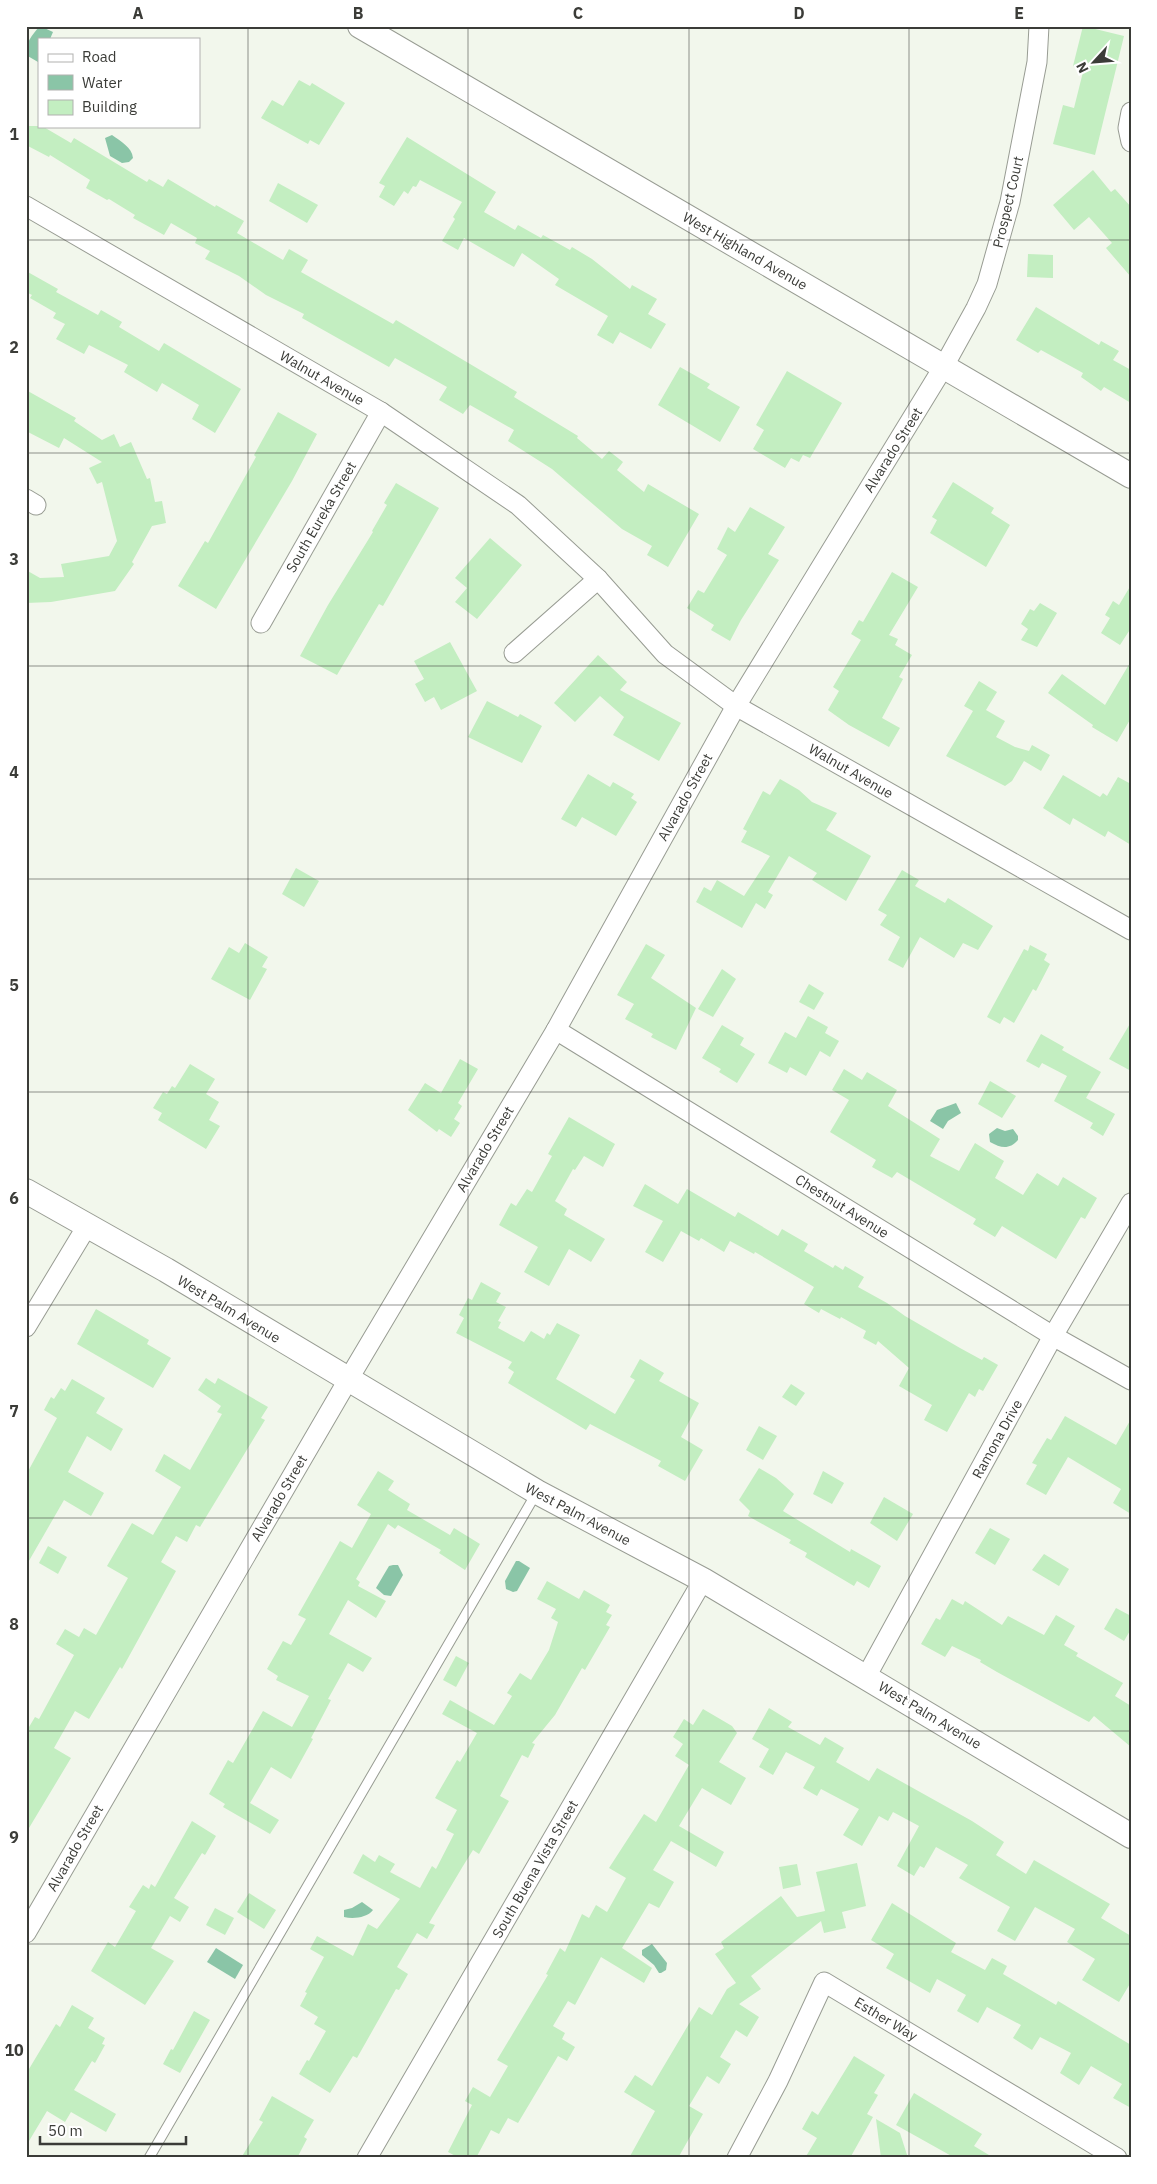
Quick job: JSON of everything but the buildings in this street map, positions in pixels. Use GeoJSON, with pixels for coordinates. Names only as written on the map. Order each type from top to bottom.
{"type":"FeatureCollection","features":[{"type":"Feature","properties":{"kind":"street","name":"West Highland Avenue"},"geometry":{"type":"LineString","coordinates":[[360,26],[1131,476]]}},
{"type":"Feature","properties":{"kind":"street","name":"Prospect Court"},"geometry":{"type":"LineString","coordinates":[[944,366],[987,284],[1008,212],[1037,62],[1038,26]]}},
{"type":"Feature","properties":{"kind":"street"},"geometry":{"type":"LineString","coordinates":[[1131,112],[1128,128],[1131,142]]}},
{"type":"Feature","properties":{"kind":"street","name":"Walnut Avenue"},"geometry":{"type":"LineString","coordinates":[[26,206],[381,412],[518,505],[598,579],[665,654],[736,706],[1131,930]]}},
{"type":"Feature","properties":{"kind":"street","name":"Alvarado Street"},"geometry":{"type":"LineString","coordinates":[[26,1933],[348,1380],[556,1030],[736,706],[944,366]]}},
{"type":"Feature","properties":{"kind":"street","name":"South Eureka Street"},"geometry":{"type":"LineString","coordinates":[[261,622],[381,412]]}},
{"type":"Feature","properties":{"kind":"street"},"geometry":{"type":"LineString","coordinates":[[514,653],[598,579]]}},
{"type":"Feature","properties":{"kind":"street","name":"Chestnut Avenue"},"geometry":{"type":"LineString","coordinates":[[556,1030],[1053,1336],[1131,1380]]}},
{"type":"Feature","properties":{"kind":"street","name":"West Palm Avenue"},"geometry":{"type":"LineString","coordinates":[[26,1191],[166,1270],[536,1492],[703,1580],[1131,1836]]}},
{"type":"Feature","properties":{"kind":"street","name":"Ramona Drive"},"geometry":{"type":"LineString","coordinates":[[866,1677],[1053,1336],[1131,1203]]}},
{"type":"Feature","properties":{"kind":"street"},"geometry":{"type":"LineString","coordinates":[[26,1327],[86,1226]]}},
{"type":"Feature","properties":{"kind":"street","name":"South Buena Vista Street"},"geometry":{"type":"LineString","coordinates":[[367,2158],[703,1580]]}},
{"type":"Feature","properties":{"kind":"street","name":"Esther Way"},"geometry":{"type":"LineString","coordinates":[[737,2158],[778,2081],[824,1982],[1118,2158]]}},
{"type":"Feature","properties":{"kind":"lane"},"geometry":{"type":"LineString","coordinates":[[150,2158],[536,1492]]}},
{"type":"Feature","properties":{"kind":"water"},"geometry":{"type":"Polygon","coordinates":[[[40,26],[53,32],[50,38],[38,38],[38,62],[26,55],[27,46],[40,26]]]}},
{"type":"Feature","properties":{"kind":"water"},"geometry":{"type":"Polygon","coordinates":[[[112,135],[125,145],[132,154],[133,158],[129,162],[122,163],[110,156],[105,138],[112,135]]]}},
{"type":"Feature","properties":{"kind":"water"},"geometry":{"type":"Polygon","coordinates":[[[956,1103],[961,1113],[948,1121],[943,1129],[930,1121],[937,1110],[956,1103]]]}},
{"type":"Feature","properties":{"kind":"water"},"geometry":{"type":"Polygon","coordinates":[[[997,1128],[1005,1131],[1013,1129],[1018,1136],[1018,1140],[1008,1147],[998,1146],[990,1142],[989,1134],[997,1128]]]}},
{"type":"Feature","properties":{"kind":"water"},"geometry":{"type":"Polygon","coordinates":[[[516,1561],[530,1568],[517,1591],[513,1592],[506,1589],[505,1581],[516,1561]]]}},
{"type":"Feature","properties":{"kind":"water"},"geometry":{"type":"Polygon","coordinates":[[[398,1565],[403,1575],[391,1596],[384,1595],[376,1588],[389,1566],[398,1565]]]}},
{"type":"Feature","properties":{"kind":"water"},"geometry":{"type":"Polygon","coordinates":[[[362,1902],[373,1910],[367,1915],[360,1917],[344,1917],[344,1910],[362,1902]]]}},
{"type":"Feature","properties":{"kind":"water"},"geometry":{"type":"Polygon","coordinates":[[[652,1944],[667,1963],[666,1970],[661,1973],[642,1955],[642,1950],[652,1944]]]}},
{"type":"Feature","properties":{"kind":"water"},"geometry":{"type":"Polygon","coordinates":[[[216,1948],[243,1965],[235,1979],[207,1962],[216,1948]]]}}]}
